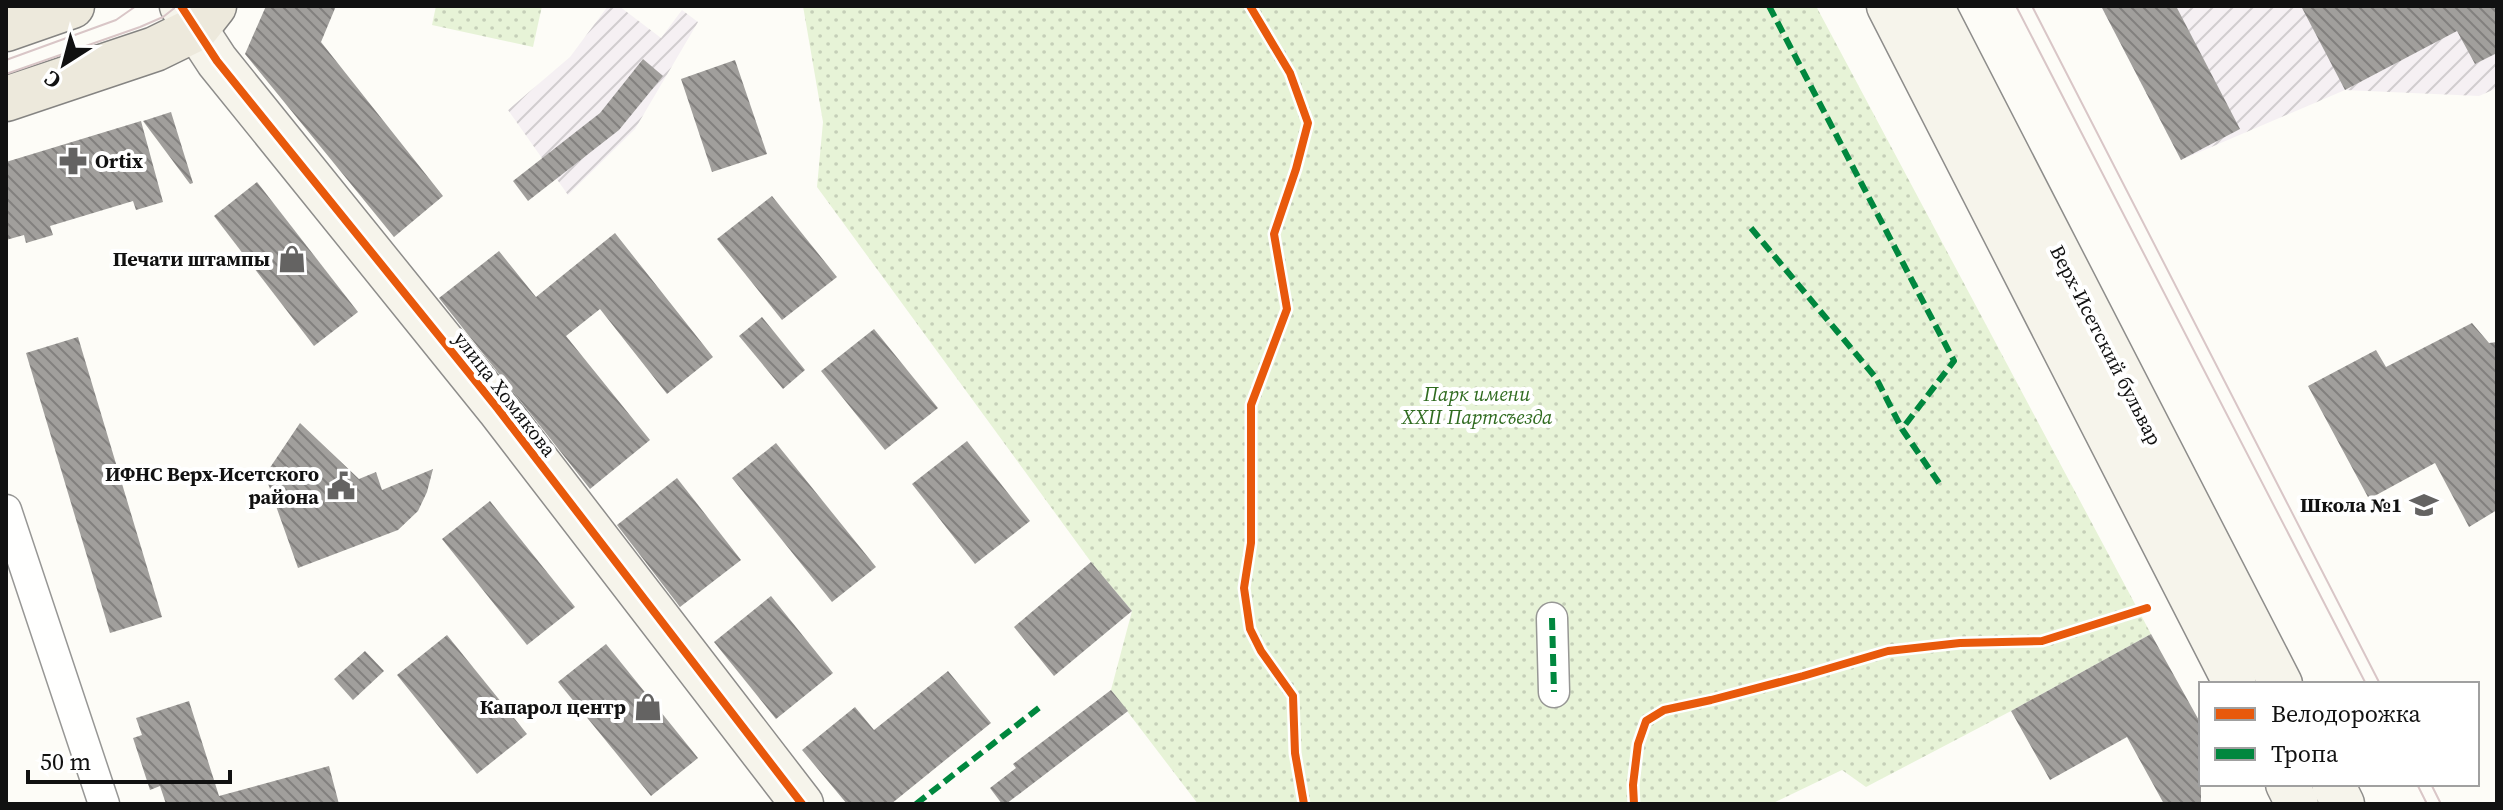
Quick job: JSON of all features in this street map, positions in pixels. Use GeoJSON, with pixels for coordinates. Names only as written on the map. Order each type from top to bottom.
{"type":"FeatureCollection","features":[{"type":"Feature","properties":{"kind":"main road"},"geometry":{"type":"LineString","coordinates":[[6,29],[72,6]]}},
{"type":"Feature","properties":{"kind":"main road","name":"Верх-Исетский бульвар"},"geometry":{"type":"LineString","coordinates":[[1888,6],[2234,682]]}},
{"type":"Feature","properties":{"kind":"main road","name":"Верх-Исетский бульвар"},"geometry":{"type":"LineString","coordinates":[[1932,6],[2280,682]]}},
{"type":"Feature","properties":{"kind":"main road"},"geometry":{"type":"LineString","coordinates":[[6,99],[155,49],[197,14]]}},
{"type":"Feature","properties":{"kind":"main road","name":"улица Хомякова"},"geometry":{"type":"LineString","coordinates":[[197,14],[217,61],[498,409],[802,804]]}},
{"type":"Feature","properties":{"kind":"main road"},"geometry":{"type":"LineString","coordinates":[[2288,786],[2297,804]]}},
{"type":"Feature","properties":{"kind":"main road"},"geometry":{"type":"LineString","coordinates":[[2334,786],[2343,804]]}},
{"type":"Feature","properties":{"kind":"street"},"geometry":{"type":"LineString","coordinates":[[6,510],[104,804]]}},
{"type":"Feature","properties":{"kind":"street"},"geometry":{"type":"LineString","coordinates":[[1552,618],[1554,692]]}},
{"type":"Feature","properties":{"kind":"shaded area"},"geometry":{"type":"Polygon","coordinates":[[[608,6],[619,6],[661,38],[682,10],[698,22],[635,129],[568,195],[508,110],[570,57],[608,6]]]}},
{"type":"Feature","properties":{"kind":"shaded area"},"geometry":{"type":"Polygon","coordinates":[[[2101,6],[2497,6],[2497,88],[2479,96],[2345,90],[2181,160],[2101,6]]]}},
{"type":"Feature","properties":{"kind":"green space"},"geometry":{"type":"Polygon","coordinates":[[[436,6],[542,6],[533,47],[432,25],[436,6]]]}},
{"type":"Feature","properties":{"kind":"green space","name":"Парк имени XXII Партсъезда"},"geometry":{"type":"Polygon","coordinates":[[[803,6],[1816,6],[2151,634],[1866,787],[1842,770],[1771,804],[1198,804],[1111,690],[1132,611],[1091,562],[817,187],[823,122],[803,6]]]}},
{"type":"Feature","properties":{"kind":"building"},"geometry":{"type":"Polygon","coordinates":[[[266,6],[336,6],[321,42],[443,196],[394,237],[245,54],[266,6]]]}},
{"type":"Feature","properties":{"kind":"building"},"geometry":{"type":"Polygon","coordinates":[[[2101,6],[2176,6],[2240,129],[2181,160],[2101,6]]]}},
{"type":"Feature","properties":{"kind":"building"},"geometry":{"type":"Polygon","coordinates":[[[2301,6],[2497,6],[2497,53],[2475,64],[2457,31],[2345,90],[2301,6]]]}},
{"type":"Feature","properties":{"kind":"building"},"geometry":{"type":"Polygon","coordinates":[[[643,59],[663,76],[619,130],[528,201],[513,181],[600,113],[643,59]]]}},
{"type":"Feature","properties":{"kind":"building"},"geometry":{"type":"Polygon","coordinates":[[[735,60],[767,154],[712,172],[681,79],[735,60]]]}},
{"type":"Feature","properties":{"kind":"building"},"geometry":{"type":"Polygon","coordinates":[[[171,112],[193,183],[190,184],[143,121],[171,112]]]}},
{"type":"Feature","properties":{"kind":"building"},"geometry":{"type":"Polygon","coordinates":[[[141,121],[163,202],[136,210],[133,201],[50,226],[53,235],[26,243],[24,235],[6,240],[6,162],[141,121]]]}},
{"type":"Feature","properties":{"kind":"building"},"geometry":{"type":"Polygon","coordinates":[[[257,182],[358,312],[314,346],[214,216],[257,182]]]}},
{"type":"Feature","properties":{"kind":"building"},"geometry":{"type":"Polygon","coordinates":[[[772,196],[837,277],[782,320],[717,239],[772,196]]]}},
{"type":"Feature","properties":{"kind":"building"},"geometry":{"type":"Polygon","coordinates":[[[615,233],[713,357],[667,394],[600,309],[566,336],[650,440],[590,489],[439,298],[499,251],[536,297],[615,233]]]}},
{"type":"Feature","properties":{"kind":"building"},"geometry":{"type":"Polygon","coordinates":[[[762,317],[805,370],[783,389],[739,336],[762,317]]]}},
{"type":"Feature","properties":{"kind":"building"},"geometry":{"type":"Polygon","coordinates":[[[2472,323],[2489,343],[2497,342],[2497,510],[2469,527],[2435,463],[2369,499],[2308,386],[2376,350],[2386,367],[2472,323]]]}},
{"type":"Feature","properties":{"kind":"building"},"geometry":{"type":"Polygon","coordinates":[[[874,329],[938,408],[885,450],[821,371],[874,329]]]}},
{"type":"Feature","properties":{"kind":"building"},"geometry":{"type":"Polygon","coordinates":[[[78,337],[162,617],[110,633],[26,353],[78,337]]]}},
{"type":"Feature","properties":{"kind":"building"},"geometry":{"type":"Polygon","coordinates":[[[300,423],[359,479],[376,472],[382,490],[433,469],[418,511],[398,530],[298,568],[265,475],[300,423]]]}},
{"type":"Feature","properties":{"kind":"building"},"geometry":{"type":"Polygon","coordinates":[[[967,441],[1030,521],[975,564],[912,484],[967,441]]]}},
{"type":"Feature","properties":{"kind":"building"},"geometry":{"type":"Polygon","coordinates":[[[776,443],[876,567],[832,602],[732,478],[776,443]]]}},
{"type":"Feature","properties":{"kind":"building"},"geometry":{"type":"Polygon","coordinates":[[[677,478],[741,560],[680,607],[617,525],[677,478]]]}},
{"type":"Feature","properties":{"kind":"building"},"geometry":{"type":"Polygon","coordinates":[[[490,501],[575,607],[527,645],[442,539],[490,501]]]}},
{"type":"Feature","properties":{"kind":"building"},"geometry":{"type":"Polygon","coordinates":[[[1091,562],[1132,611],[1054,676],[1014,627],[1091,562]]]}},
{"type":"Feature","properties":{"kind":"building"},"geometry":{"type":"Polygon","coordinates":[[[771,596],[833,673],[776,719],[714,642],[771,596]]]}},
{"type":"Feature","properties":{"kind":"building"},"geometry":{"type":"Polygon","coordinates":[[[2151,634],[2199,720],[2201,804],[2164,804],[2127,737],[2050,780],[2011,711],[2151,634]]]}},
{"type":"Feature","properties":{"kind":"building"},"geometry":{"type":"Polygon","coordinates":[[[447,635],[527,734],[477,774],[397,675],[447,635]]]}},
{"type":"Feature","properties":{"kind":"building"},"geometry":{"type":"Polygon","coordinates":[[[606,644],[698,758],[651,796],[558,682],[606,644]]]}},
{"type":"Feature","properties":{"kind":"building"},"geometry":{"type":"Polygon","coordinates":[[[365,651],[384,671],[353,700],[334,679],[365,651]]]}},
{"type":"Feature","properties":{"kind":"building"},"geometry":{"type":"Polygon","coordinates":[[[948,671],[991,723],[891,804],[847,804],[802,750],[855,707],[874,730],[948,671]]]}},
{"type":"Feature","properties":{"kind":"building"},"geometry":{"type":"Polygon","coordinates":[[[1111,690],[1128,711],[1002,804],[990,788],[1016,768],[1013,764],[1111,690]]]}},
{"type":"Feature","properties":{"kind":"building"},"geometry":{"type":"Polygon","coordinates":[[[189,701],[219,796],[329,766],[339,804],[166,804],[160,786],[150,790],[133,738],[142,735],[136,718],[189,701]]]}},
{"type":"Feature","properties":{"kind":"tram line"},"geometry":{"type":"LineString","coordinates":[[6,60],[116,20],[136,6]]}},
{"type":"Feature","properties":{"kind":"tram line"},"geometry":{"type":"LineString","coordinates":[[6,74],[140,27],[163,17],[177,6]]}},
{"type":"Feature","properties":{"kind":"tram line"},"geometry":{"type":"LineString","coordinates":[[2016,6],[2365,682]]}},
{"type":"Feature","properties":{"kind":"tram line"},"geometry":{"type":"LineString","coordinates":[[2032,6],[2379,682]]}},
{"type":"Feature","properties":{"kind":"tram line"},"geometry":{"type":"LineString","coordinates":[[2418,786],[2427,804]]}},
{"type":"Feature","properties":{"kind":"tram line"},"geometry":{"type":"LineString","coordinates":[[2432,786],[2441,804]]}},
{"type":"Feature","properties":{"kind":"marked path"},"geometry":{"type":"LineString","coordinates":[[1769,6],[1954,361],[1902,429]]}},
{"type":"Feature","properties":{"kind":"marked path"},"geometry":{"type":"LineString","coordinates":[[1751,228],[1876,378],[1902,429],[1941,486]]}},
{"type":"Feature","properties":{"kind":"marked path"},"geometry":{"type":"LineString","coordinates":[[1552,618],[1554,692]]}},
{"type":"Feature","properties":{"kind":"marked path"},"geometry":{"type":"LineString","coordinates":[[916,804],[1040,707]]}},
{"type":"Feature","properties":{"kind":"cycle path"},"geometry":{"type":"LineString","coordinates":[[181,6],[217,61],[498,409],[802,804]]}},
{"type":"Feature","properties":{"kind":"cycle path"},"geometry":{"type":"LineString","coordinates":[[1250,6],[1290,73],[1308,123],[1274,234],[1287,309],[1251,405],[1251,543],[1244,588],[1250,629],[1261,651],[1293,696],[1295,753],[1304,804]]}},
{"type":"Feature","properties":{"kind":"cycle path"},"geometry":{"type":"LineString","coordinates":[[1634,804],[1638,744],[1646,721],[1664,710],[1803,676],[1888,651],[1960,643],[2042,641],[2147,608]]}},
{"type":"Feature","properties":{"kind":"place","name":"Ortix"},"geometry":{"type":"Point","coordinates":[73,161]}},
{"type":"Feature","properties":{"kind":"place","name":"Печати штампы"},"geometry":{"type":"Point","coordinates":[292,259]}},
{"type":"Feature","properties":{"kind":"place","name":"ИФНС Верх-Исетского района"},"geometry":{"type":"Point","coordinates":[341,486]}},
{"type":"Feature","properties":{"kind":"place","name":"Школа №1"},"geometry":{"type":"Point","coordinates":[2424,505]}},
{"type":"Feature","properties":{"kind":"place","name":"Капарол центр"},"geometry":{"type":"Point","coordinates":[648,707]}}]}
